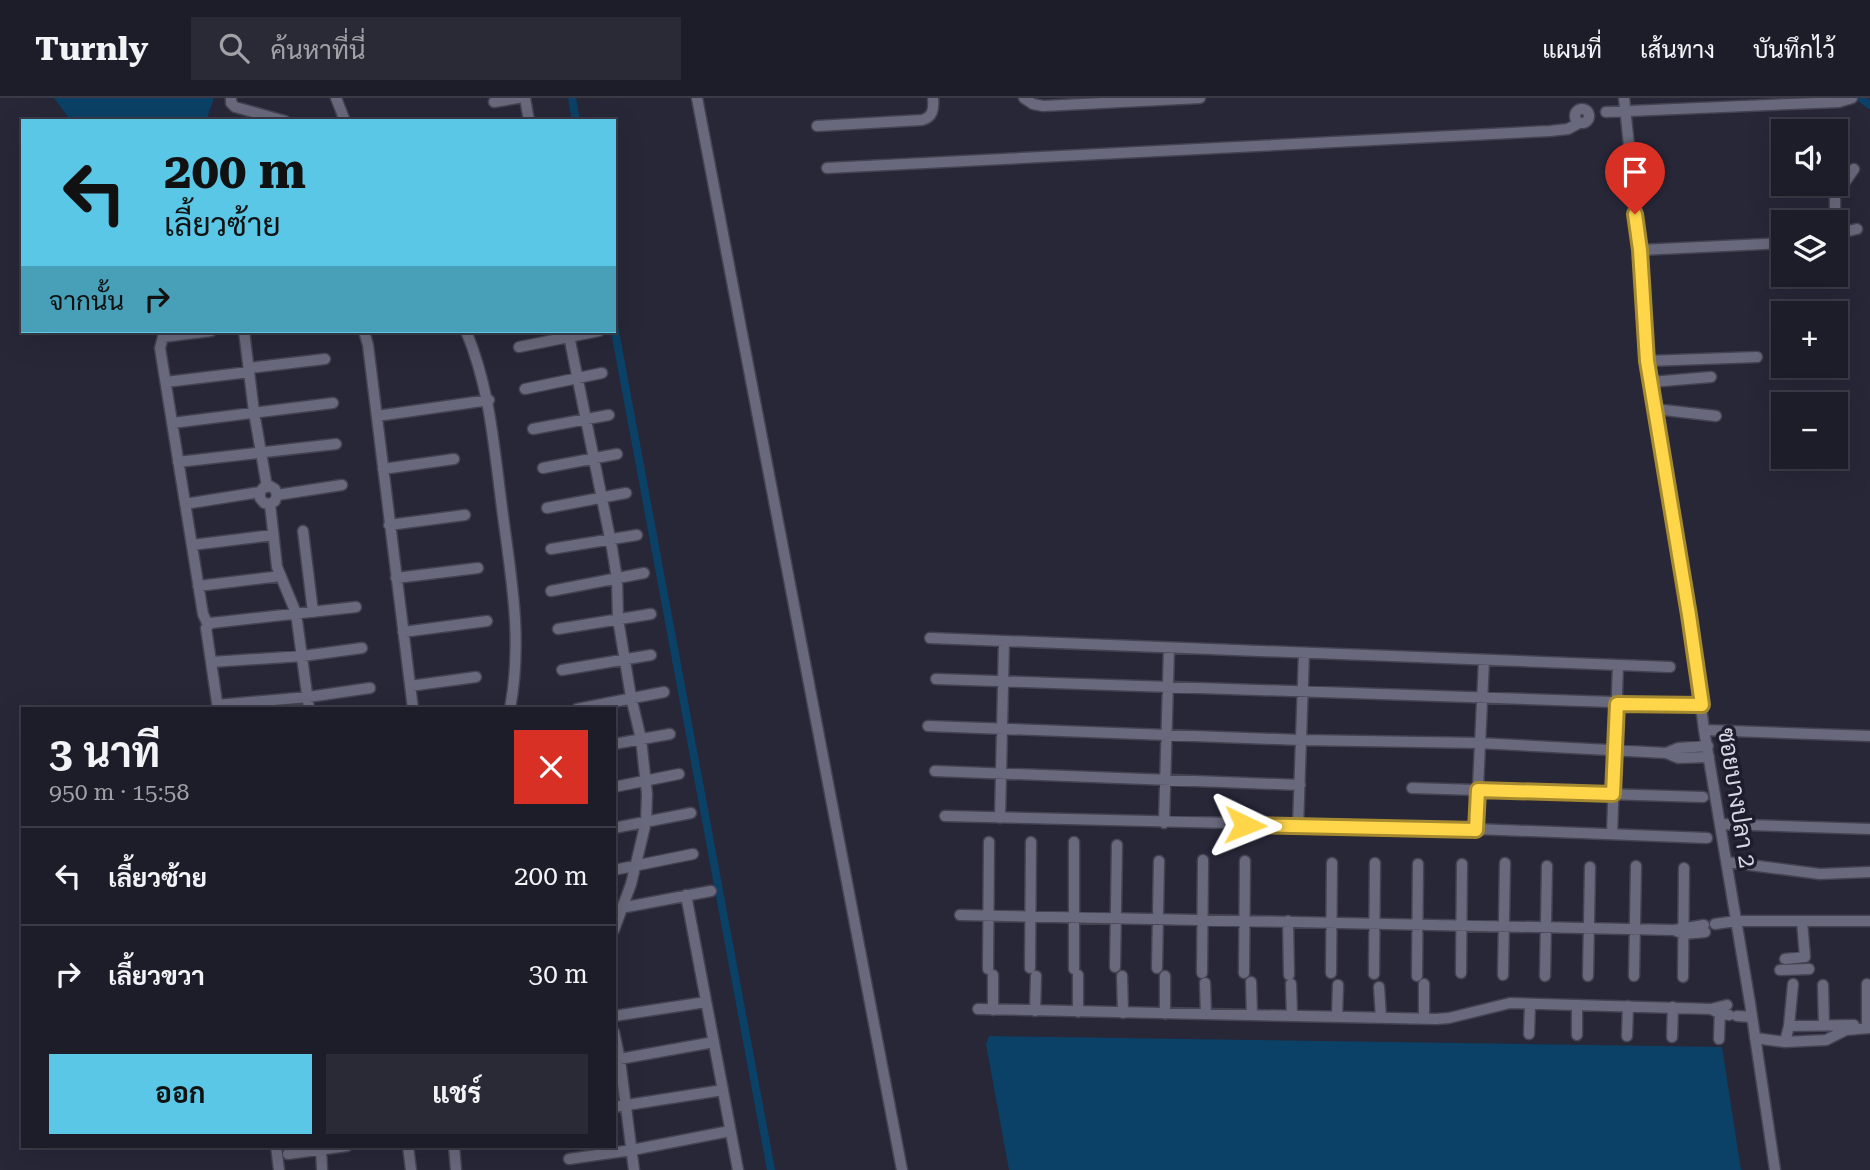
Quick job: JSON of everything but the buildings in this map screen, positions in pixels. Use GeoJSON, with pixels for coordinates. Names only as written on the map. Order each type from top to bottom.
{"type":"FeatureCollection","features":[{"type":"Feature","properties":{"kind":"street"},"geometry":{"type":"LineString","coordinates":[[231,98],[235,107],[255,118]]}},
{"type":"Feature","properties":{"kind":"street"},"geometry":{"type":"LineString","coordinates":[[494,103],[518,98]]}},
{"type":"Feature","properties":{"kind":"street"},"geometry":{"type":"LineString","coordinates":[[525,98],[529,119]]}},
{"type":"Feature","properties":{"kind":"street"},"geometry":{"type":"LineString","coordinates":[[697,98],[902,1170]]}},
{"type":"Feature","properties":{"kind":"street"},"geometry":{"type":"LineString","coordinates":[[817,126],[922,120],[929,118],[933,112],[933,98]]}},
{"type":"Feature","properties":{"kind":"street"},"geometry":{"type":"LineString","coordinates":[[1024,98],[1043,106],[1199,98]]}},
{"type":"Feature","properties":{"kind":"street","name":"ซอยบางปลา 2"},"geometry":{"type":"LineString","coordinates":[[1624,98],[1640,250],[1647,361],[1775,1170]]}},
{"type":"Feature","properties":{"kind":"street"},"geometry":{"type":"LineString","coordinates":[[827,168],[1550,131],[1568,129],[1586,122],[1598,113],[1839,102],[1852,98]]}},
{"type":"Feature","properties":{"kind":"street"},"geometry":{"type":"LineString","coordinates":[[336,100],[344,119]]}},
{"type":"Feature","properties":{"kind":"street"},"geometry":{"type":"LineString","coordinates":[[1835,210],[1835,196],[1854,169]]}},
{"type":"Feature","properties":{"kind":"street"},"geometry":{"type":"LineString","coordinates":[[1848,231],[1857,229]]}},
{"type":"Feature","properties":{"kind":"street"},"geometry":{"type":"LineString","coordinates":[[1640,250],[1771,244]]}},
{"type":"Feature","properties":{"kind":"street"},"geometry":{"type":"LineString","coordinates":[[195,333],[163,337],[160,348],[198,586],[203,614],[208,625],[218,707],[308,703],[370,688]]}},
{"type":"Feature","properties":{"kind":"street"},"geometry":{"type":"LineString","coordinates":[[244,333],[260,452],[263,489],[260,498],[264,503],[342,485]]}},
{"type":"Feature","properties":{"kind":"street"},"geometry":{"type":"LineString","coordinates":[[365,333],[413,707]]}},
{"type":"Feature","properties":{"kind":"street"},"geometry":{"type":"LineString","coordinates":[[467,333],[489,400],[517,632],[516,673],[510,707]]}},
{"type":"Feature","properties":{"kind":"street"},"geometry":{"type":"LineString","coordinates":[[519,347],[569,334],[617,579],[618,619],[641,739],[646,781],[646,822],[631,884],[616,924]]}},
{"type":"Feature","properties":{"kind":"street"},"geometry":{"type":"LineString","coordinates":[[1647,361],[1757,357]]}},
{"type":"Feature","properties":{"kind":"street"},"geometry":{"type":"LineString","coordinates":[[166,382],[324,359]]}},
{"type":"Feature","properties":{"kind":"street"},"geometry":{"type":"LineString","coordinates":[[525,389],[601,373]]}},
{"type":"Feature","properties":{"kind":"street"},"geometry":{"type":"LineString","coordinates":[[1651,382],[1712,377]]}},
{"type":"Feature","properties":{"kind":"street"},"geometry":{"type":"LineString","coordinates":[[377,416],[489,400]]}},
{"type":"Feature","properties":{"kind":"street"},"geometry":{"type":"LineString","coordinates":[[172,423],[333,403]]}},
{"type":"Feature","properties":{"kind":"street"},"geometry":{"type":"LineString","coordinates":[[1655,409],[1716,415]]}},
{"type":"Feature","properties":{"kind":"street"},"geometry":{"type":"LineString","coordinates":[[533,429],[609,415]]}},
{"type":"Feature","properties":{"kind":"street"},"geometry":{"type":"LineString","coordinates":[[178,462],[336,444]]}},
{"type":"Feature","properties":{"kind":"street"},"geometry":{"type":"LineString","coordinates":[[542,468],[617,454]]}},
{"type":"Feature","properties":{"kind":"street"},"geometry":{"type":"LineString","coordinates":[[383,469],[454,459]]}},
{"type":"Feature","properties":{"kind":"street"},"geometry":{"type":"LineString","coordinates":[[185,504],[263,489]]}},
{"type":"Feature","properties":{"kind":"street"},"geometry":{"type":"LineString","coordinates":[[547,508],[626,493]]}},
{"type":"Feature","properties":{"kind":"street"},"geometry":{"type":"LineString","coordinates":[[274,499],[273,535],[277,567],[296,613],[308,703]]}},
{"type":"Feature","properties":{"kind":"street"},"geometry":{"type":"LineString","coordinates":[[389,525],[465,514]]}},
{"type":"Feature","properties":{"kind":"street"},"geometry":{"type":"LineString","coordinates":[[303,531],[313,612]]}},
{"type":"Feature","properties":{"kind":"street"},"geometry":{"type":"LineString","coordinates":[[192,545],[273,535]]}},
{"type":"Feature","properties":{"kind":"street"},"geometry":{"type":"LineString","coordinates":[[551,550],[637,535]]}},
{"type":"Feature","properties":{"kind":"street"},"geometry":{"type":"LineString","coordinates":[[396,578],[478,568]]}},
{"type":"Feature","properties":{"kind":"street"},"geometry":{"type":"LineString","coordinates":[[551,591],[644,573]]}},
{"type":"Feature","properties":{"kind":"street"},"geometry":{"type":"LineString","coordinates":[[198,586],[281,576]]}},
{"type":"Feature","properties":{"kind":"street"},"geometry":{"type":"LineString","coordinates":[[208,625],[356,607]]}},
{"type":"Feature","properties":{"kind":"street"},"geometry":{"type":"LineString","coordinates":[[558,629],[651,614]]}},
{"type":"Feature","properties":{"kind":"street"},"geometry":{"type":"LineString","coordinates":[[403,632],[487,621]]}},
{"type":"Feature","properties":{"kind":"street"},"geometry":{"type":"LineString","coordinates":[[930,638],[1670,667]]}},
{"type":"Feature","properties":{"kind":"street"},"geometry":{"type":"LineString","coordinates":[[1000,818],[1004,641]]}},
{"type":"Feature","properties":{"kind":"street"},"geometry":{"type":"LineString","coordinates":[[211,662],[303,656],[362,648]]}},
{"type":"Feature","properties":{"kind":"street"},"geometry":{"type":"LineString","coordinates":[[1164,822],[1169,648]]}},
{"type":"Feature","properties":{"kind":"street"},"geometry":{"type":"LineString","coordinates":[[1298,826],[1304,653]]}},
{"type":"Feature","properties":{"kind":"street"},"geometry":{"type":"LineString","coordinates":[[562,670],[650,655]]}},
{"type":"Feature","properties":{"kind":"street"},"geometry":{"type":"LineString","coordinates":[[1476,830],[1484,660]]}},
{"type":"Feature","properties":{"kind":"street"},"geometry":{"type":"LineString","coordinates":[[1612,834],[1618,665]]}},
{"type":"Feature","properties":{"kind":"street"},"geometry":{"type":"LineString","coordinates":[[410,686],[476,677]]}},
{"type":"Feature","properties":{"kind":"street"},"geometry":{"type":"LineString","coordinates":[[936,679],[1702,705]]}},
{"type":"Feature","properties":{"kind":"street"},"geometry":{"type":"LineString","coordinates":[[586,707],[664,692]]}},
{"type":"Feature","properties":{"kind":"street"},"geometry":{"type":"LineString","coordinates":[[928,726],[1301,740],[1479,743],[1614,749],[1666,753],[1678,758],[1709,752]]}},
{"type":"Feature","properties":{"kind":"street"},"geometry":{"type":"LineString","coordinates":[[1704,730],[1870,736]]}},
{"type":"Feature","properties":{"kind":"street"},"geometry":{"type":"LineString","coordinates":[[616,744],[670,734]]}},
{"type":"Feature","properties":{"kind":"street"},"geometry":{"type":"LineString","coordinates":[[935,771],[1300,785]]}},
{"type":"Feature","properties":{"kind":"street"},"geometry":{"type":"LineString","coordinates":[[616,787],[679,774]]}},
{"type":"Feature","properties":{"kind":"street"},"geometry":{"type":"LineString","coordinates":[[1412,788],[1703,797]]}},
{"type":"Feature","properties":{"kind":"street"},"geometry":{"type":"LineString","coordinates":[[616,828],[691,813]]}},
{"type":"Feature","properties":{"kind":"street"},"geometry":{"type":"LineString","coordinates":[[945,816],[1707,838]]}},
{"type":"Feature","properties":{"kind":"street"},"geometry":{"type":"LineString","coordinates":[[1720,824],[1870,829]]}},
{"type":"Feature","properties":{"kind":"street"},"geometry":{"type":"LineString","coordinates":[[989,842],[993,1010]]}},
{"type":"Feature","properties":{"kind":"street"},"geometry":{"type":"LineString","coordinates":[[1031,842],[1035,1011]]}},
{"type":"Feature","properties":{"kind":"street"},"geometry":{"type":"LineString","coordinates":[[1074,842],[1078,1012]]}},
{"type":"Feature","properties":{"kind":"street"},"geometry":{"type":"LineString","coordinates":[[1117,845],[1116,918],[1123,1013]]}},
{"type":"Feature","properties":{"kind":"street"},"geometry":{"type":"LineString","coordinates":[[616,870],[693,854]]}},
{"type":"Feature","properties":{"kind":"street"},"geometry":{"type":"LineString","coordinates":[[1159,860],[1158,919],[1165,1014]]}},
{"type":"Feature","properties":{"kind":"street"},"geometry":{"type":"LineString","coordinates":[[1203,860],[1202,919],[1206,1014]]}},
{"type":"Feature","properties":{"kind":"street"},"geometry":{"type":"LineString","coordinates":[[1245,860],[1244,920],[1252,1015]]}},
{"type":"Feature","properties":{"kind":"street"},"geometry":{"type":"LineString","coordinates":[[1727,862],[1820,874],[1870,872]]}},
{"type":"Feature","properties":{"kind":"street"},"geometry":{"type":"LineString","coordinates":[[1331,973],[1332,863]]}},
{"type":"Feature","properties":{"kind":"street"},"geometry":{"type":"LineString","coordinates":[[1374,974],[1375,863]]}},
{"type":"Feature","properties":{"kind":"street"},"geometry":{"type":"LineString","coordinates":[[1503,975],[1505,863]]}},
{"type":"Feature","properties":{"kind":"street"},"geometry":{"type":"LineString","coordinates":[[1418,864],[1420,980],[1424,1019]]}},
{"type":"Feature","properties":{"kind":"street"},"geometry":{"type":"LineString","coordinates":[[1461,973],[1462,864]]}},
{"type":"Feature","properties":{"kind":"street"},"geometry":{"type":"LineString","coordinates":[[1545,976],[1547,866]]}},
{"type":"Feature","properties":{"kind":"street"},"geometry":{"type":"LineString","coordinates":[[1634,976],[1636,866]]}},
{"type":"Feature","properties":{"kind":"street"},"geometry":{"type":"LineString","coordinates":[[1588,976],[1590,867]]}},
{"type":"Feature","properties":{"kind":"street"},"geometry":{"type":"LineString","coordinates":[[1683,977],[1680,930],[1684,868]]}},
{"type":"Feature","properties":{"kind":"street"},"geometry":{"type":"LineString","coordinates":[[621,908],[711,891]]}},
{"type":"Feature","properties":{"kind":"street"},"geometry":{"type":"LineString","coordinates":[[687,895],[738,1170]]}},
{"type":"Feature","properties":{"kind":"street"},"geometry":{"type":"LineString","coordinates":[[960,915],[1680,930],[1802,921],[1870,921]]}},
{"type":"Feature","properties":{"kind":"street"},"geometry":{"type":"LineString","coordinates":[[1289,921],[1292,1016]]}},
{"type":"Feature","properties":{"kind":"street"},"geometry":{"type":"LineString","coordinates":[[1780,970],[1805,957],[1802,921]]}},
{"type":"Feature","properties":{"kind":"street"},"geometry":{"type":"LineString","coordinates":[[1791,962],[1809,969]]}},
{"type":"Feature","properties":{"kind":"street"},"geometry":{"type":"LineString","coordinates":[[1785,1042],[1793,984]]}},
{"type":"Feature","properties":{"kind":"street"},"geometry":{"type":"LineString","coordinates":[[1867,984],[1869,1026]]}},
{"type":"Feature","properties":{"kind":"street"},"geometry":{"type":"LineString","coordinates":[[1337,1017],[1338,985]]}},
{"type":"Feature","properties":{"kind":"street"},"geometry":{"type":"LineString","coordinates":[[1823,985],[1824,1025]]}},
{"type":"Feature","properties":{"kind":"street"},"geometry":{"type":"LineString","coordinates":[[1379,987],[1381,1018]]}},
{"type":"Feature","properties":{"kind":"street"},"geometry":{"type":"LineString","coordinates":[[616,1016],[706,1002]]}},
{"type":"Feature","properties":{"kind":"street"},"geometry":{"type":"LineString","coordinates":[[1726,1010],[1750,1003]]}},
{"type":"Feature","properties":{"kind":"street"},"geometry":{"type":"LineString","coordinates":[[978,1009],[1424,1019],[1448,1018],[1503,1004],[1530,1004],[1726,1010],[1752,1017]]}},
{"type":"Feature","properties":{"kind":"street"},"geometry":{"type":"LineString","coordinates":[[1530,1004],[1530,1034]]}},
{"type":"Feature","properties":{"kind":"street"},"geometry":{"type":"LineString","coordinates":[[1577,1005],[1577,1035]]}},
{"type":"Feature","properties":{"kind":"street"},"geometry":{"type":"LineString","coordinates":[[1627,1036],[1628,1006]]}},
{"type":"Feature","properties":{"kind":"street"},"geometry":{"type":"LineString","coordinates":[[1672,1007],[1672,1037]]}},
{"type":"Feature","properties":{"kind":"street"},"geometry":{"type":"LineString","coordinates":[[1719,1039],[1726,1010]]}},
{"type":"Feature","properties":{"kind":"street"},"geometry":{"type":"LineString","coordinates":[[1789,1026],[1869,1026]]}},
{"type":"Feature","properties":{"kind":"street"},"geometry":{"type":"LineString","coordinates":[[1755,1038],[1785,1042],[1826,1040],[1846,1030],[1869,1026]]}},
{"type":"Feature","properties":{"kind":"street"},"geometry":{"type":"LineString","coordinates":[[634,1170],[632,1150],[620,1107],[617,1060],[714,1042]]}},
{"type":"Feature","properties":{"kind":"street"},"geometry":{"type":"LineString","coordinates":[[620,1107],[723,1090]]}},
{"type":"Feature","properties":{"kind":"street"},"geometry":{"type":"LineString","coordinates":[[569,1159],[632,1150],[730,1130]]}},
{"type":"Feature","properties":{"kind":"street"},"geometry":{"type":"LineString","coordinates":[[276,1148],[279,1170]]}},
{"type":"Feature","properties":{"kind":"street"},"geometry":{"type":"LineString","coordinates":[[288,1154],[321,1148],[323,1170]]}},
{"type":"Feature","properties":{"kind":"street"},"geometry":{"type":"LineString","coordinates":[[408,1148],[411,1170]]}},
{"type":"Feature","properties":{"kind":"street"},"geometry":{"type":"LineString","coordinates":[[454,1148],[456,1170]]}},
{"type":"Feature","properties":{"kind":"water"},"geometry":{"type":"Polygon","coordinates":[[[54,98],[214,98],[207,119],[70,119],[54,98]]]}},
{"type":"Feature","properties":{"kind":"water"},"geometry":{"type":"Polygon","coordinates":[[[989,1036],[1722,1047],[1741,1170],[1009,1170],[986,1044],[989,1036]]]}},
{"type":"Feature","properties":{"kind":"waterway"},"geometry":{"type":"LineString","coordinates":[[572,98],[576,119]]}},
{"type":"Feature","properties":{"kind":"waterway"},"geometry":{"type":"LineString","coordinates":[[1861,98],[1870,105]]}},
{"type":"Feature","properties":{"kind":"waterway"},"geometry":{"type":"LineString","coordinates":[[615,333],[771,1170]]}},
{"type":"Feature","properties":{"kind":"route"},"geometry":{"type":"LineString","coordinates":[[1245,825],[1476,830],[1478,790],[1613,794],[1617,704],[1702,705],[1647,361],[1635,214]]}}]}
